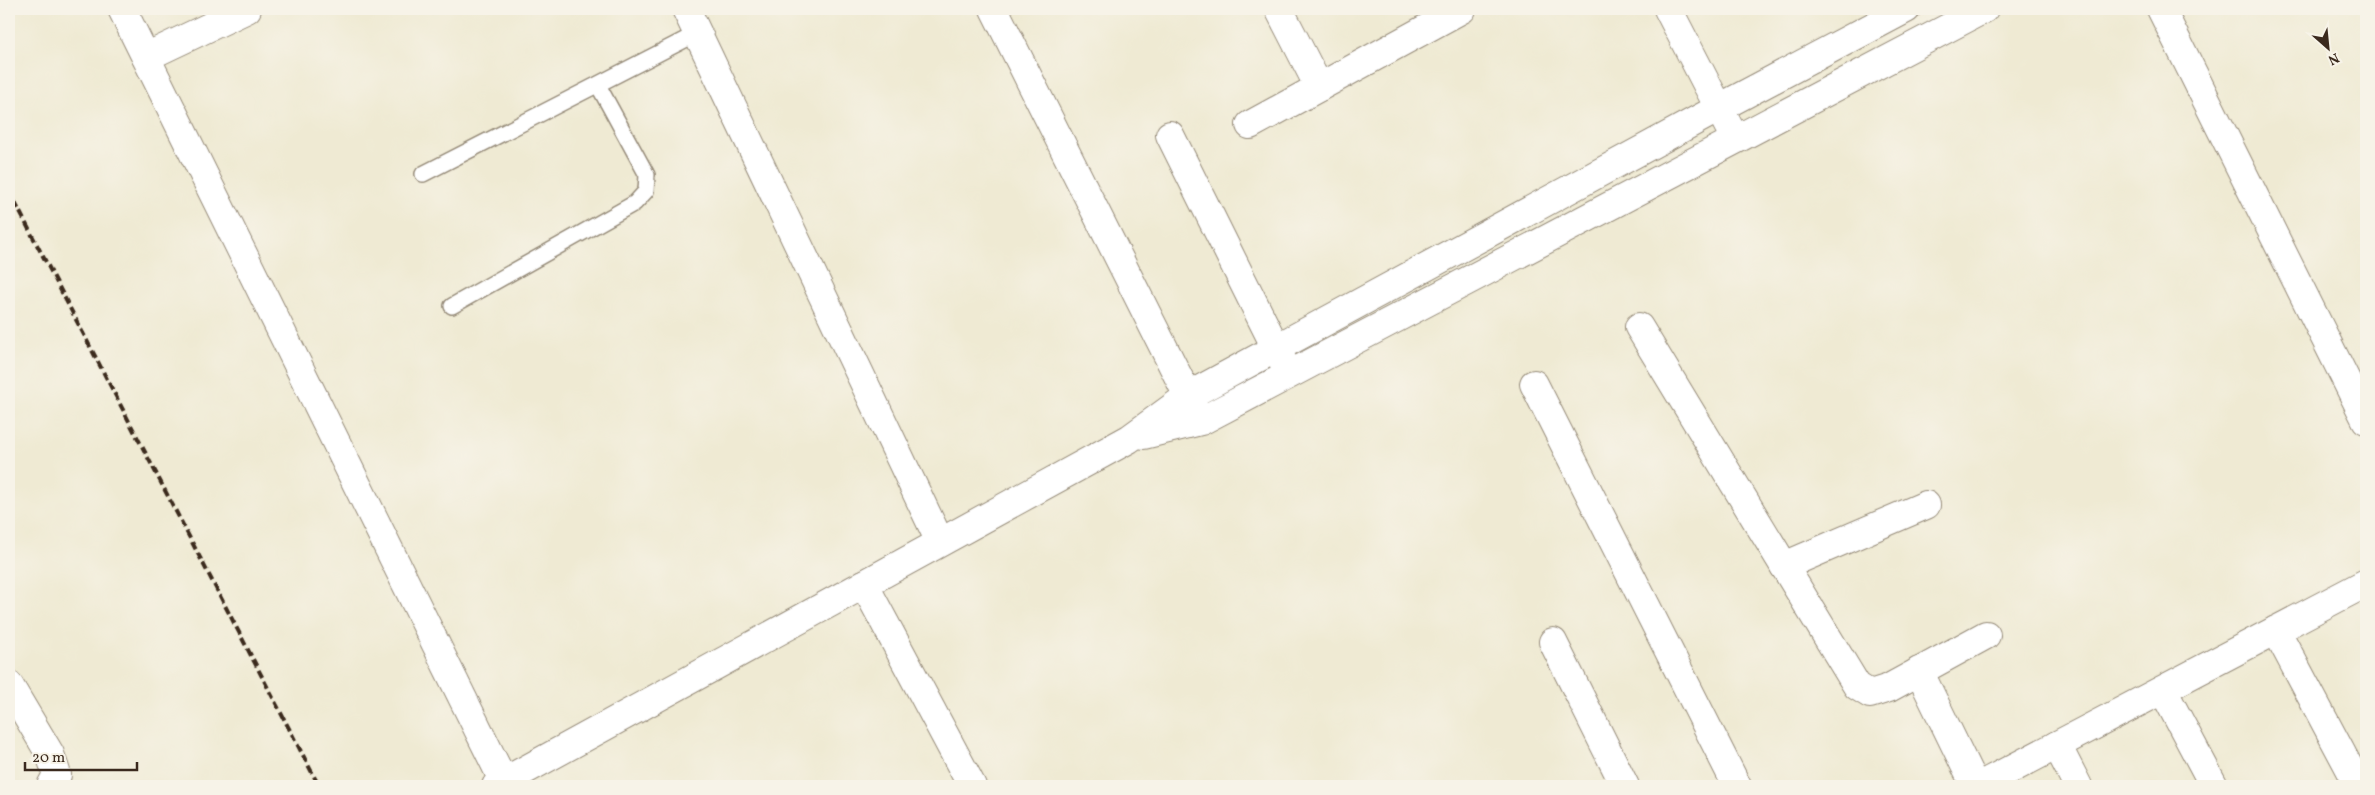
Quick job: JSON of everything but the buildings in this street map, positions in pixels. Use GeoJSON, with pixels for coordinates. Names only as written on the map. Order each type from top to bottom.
{"type":"FeatureCollection","features":[{"type":"Feature","properties":{"kind":"main road"},"geometry":{"type":"LineString","coordinates":[[122,9],[500,784],[1129,439],[1188,396],[1719,108],[1906,9]]}},
{"type":"Feature","properties":{"kind":"main road"},"geometry":{"type":"LineString","coordinates":[[146,57],[248,9]]}},
{"type":"Feature","properties":{"kind":"main road"},"geometry":{"type":"LineString","coordinates":[[686,9],[940,542]]}},
{"type":"Feature","properties":{"kind":"main road"},"geometry":{"type":"LineString","coordinates":[[994,9],[1201,420]]}},
{"type":"Feature","properties":{"kind":"main road"},"geometry":{"type":"LineString","coordinates":[[1278,9],[1318,87]]}},
{"type":"Feature","properties":{"kind":"main road"},"geometry":{"type":"LineString","coordinates":[[1250,125],[1462,9]]}},
{"type":"Feature","properties":{"kind":"main road"},"geometry":{"type":"LineString","coordinates":[[1668,9],[1735,139]]}},
{"type":"Feature","properties":{"kind":"main road"},"geometry":{"type":"LineString","coordinates":[[1129,439],[1201,420],[1984,9]]}},
{"type":"Feature","properties":{"kind":"main road"},"geometry":{"type":"LineString","coordinates":[[2161,9],[2366,420]]}},
{"type":"Feature","properties":{"kind":"main road"},"geometry":{"type":"LineString","coordinates":[[1170,135],[1289,373]]}},
{"type":"Feature","properties":{"kind":"main road"},"geometry":{"type":"LineString","coordinates":[[1639,327],[1857,686],[1870,694],[1889,688],[1986,635]]}},
{"type":"Feature","properties":{"kind":"main road"},"geometry":{"type":"LineString","coordinates":[[1534,384],[1737,786]]}},
{"type":"Feature","properties":{"kind":"main road"},"geometry":{"type":"LineString","coordinates":[[1784,566],[1926,505]]}},
{"type":"Feature","properties":{"kind":"main road"},"geometry":{"type":"LineString","coordinates":[[1919,671],[1977,786],[2366,583]]}},
{"type":"Feature","properties":{"kind":"main road"},"geometry":{"type":"LineString","coordinates":[[864,584],[972,786]]}},
{"type":"Feature","properties":{"kind":"main road"},"geometry":{"type":"LineString","coordinates":[[2276,630],[2359,786]]}},
{"type":"Feature","properties":{"kind":"main road"},"geometry":{"type":"LineString","coordinates":[[1554,642],[1625,786]]}},
{"type":"Feature","properties":{"kind":"main road"},"geometry":{"type":"LineString","coordinates":[[9,685],[50,754],[57,775],[51,786]]}},
{"type":"Feature","properties":{"kind":"main road"},"geometry":{"type":"LineString","coordinates":[[2163,690],[2214,786]]}},
{"type":"Feature","properties":{"kind":"main road"},"geometry":{"type":"LineString","coordinates":[[2057,745],[2078,786]]}},
{"type":"Feature","properties":{"kind":"lane"},"geometry":{"type":"LineString","coordinates":[[423,174],[698,33]]}},
{"type":"Feature","properties":{"kind":"lane"},"geometry":{"type":"LineString","coordinates":[[452,306],[635,203],[646,191],[648,175],[598,85]]}},
{"type":"Feature","properties":{"kind":"railway"},"geometry":{"type":"LineString","coordinates":[[9,191],[319,786]]}}]}
